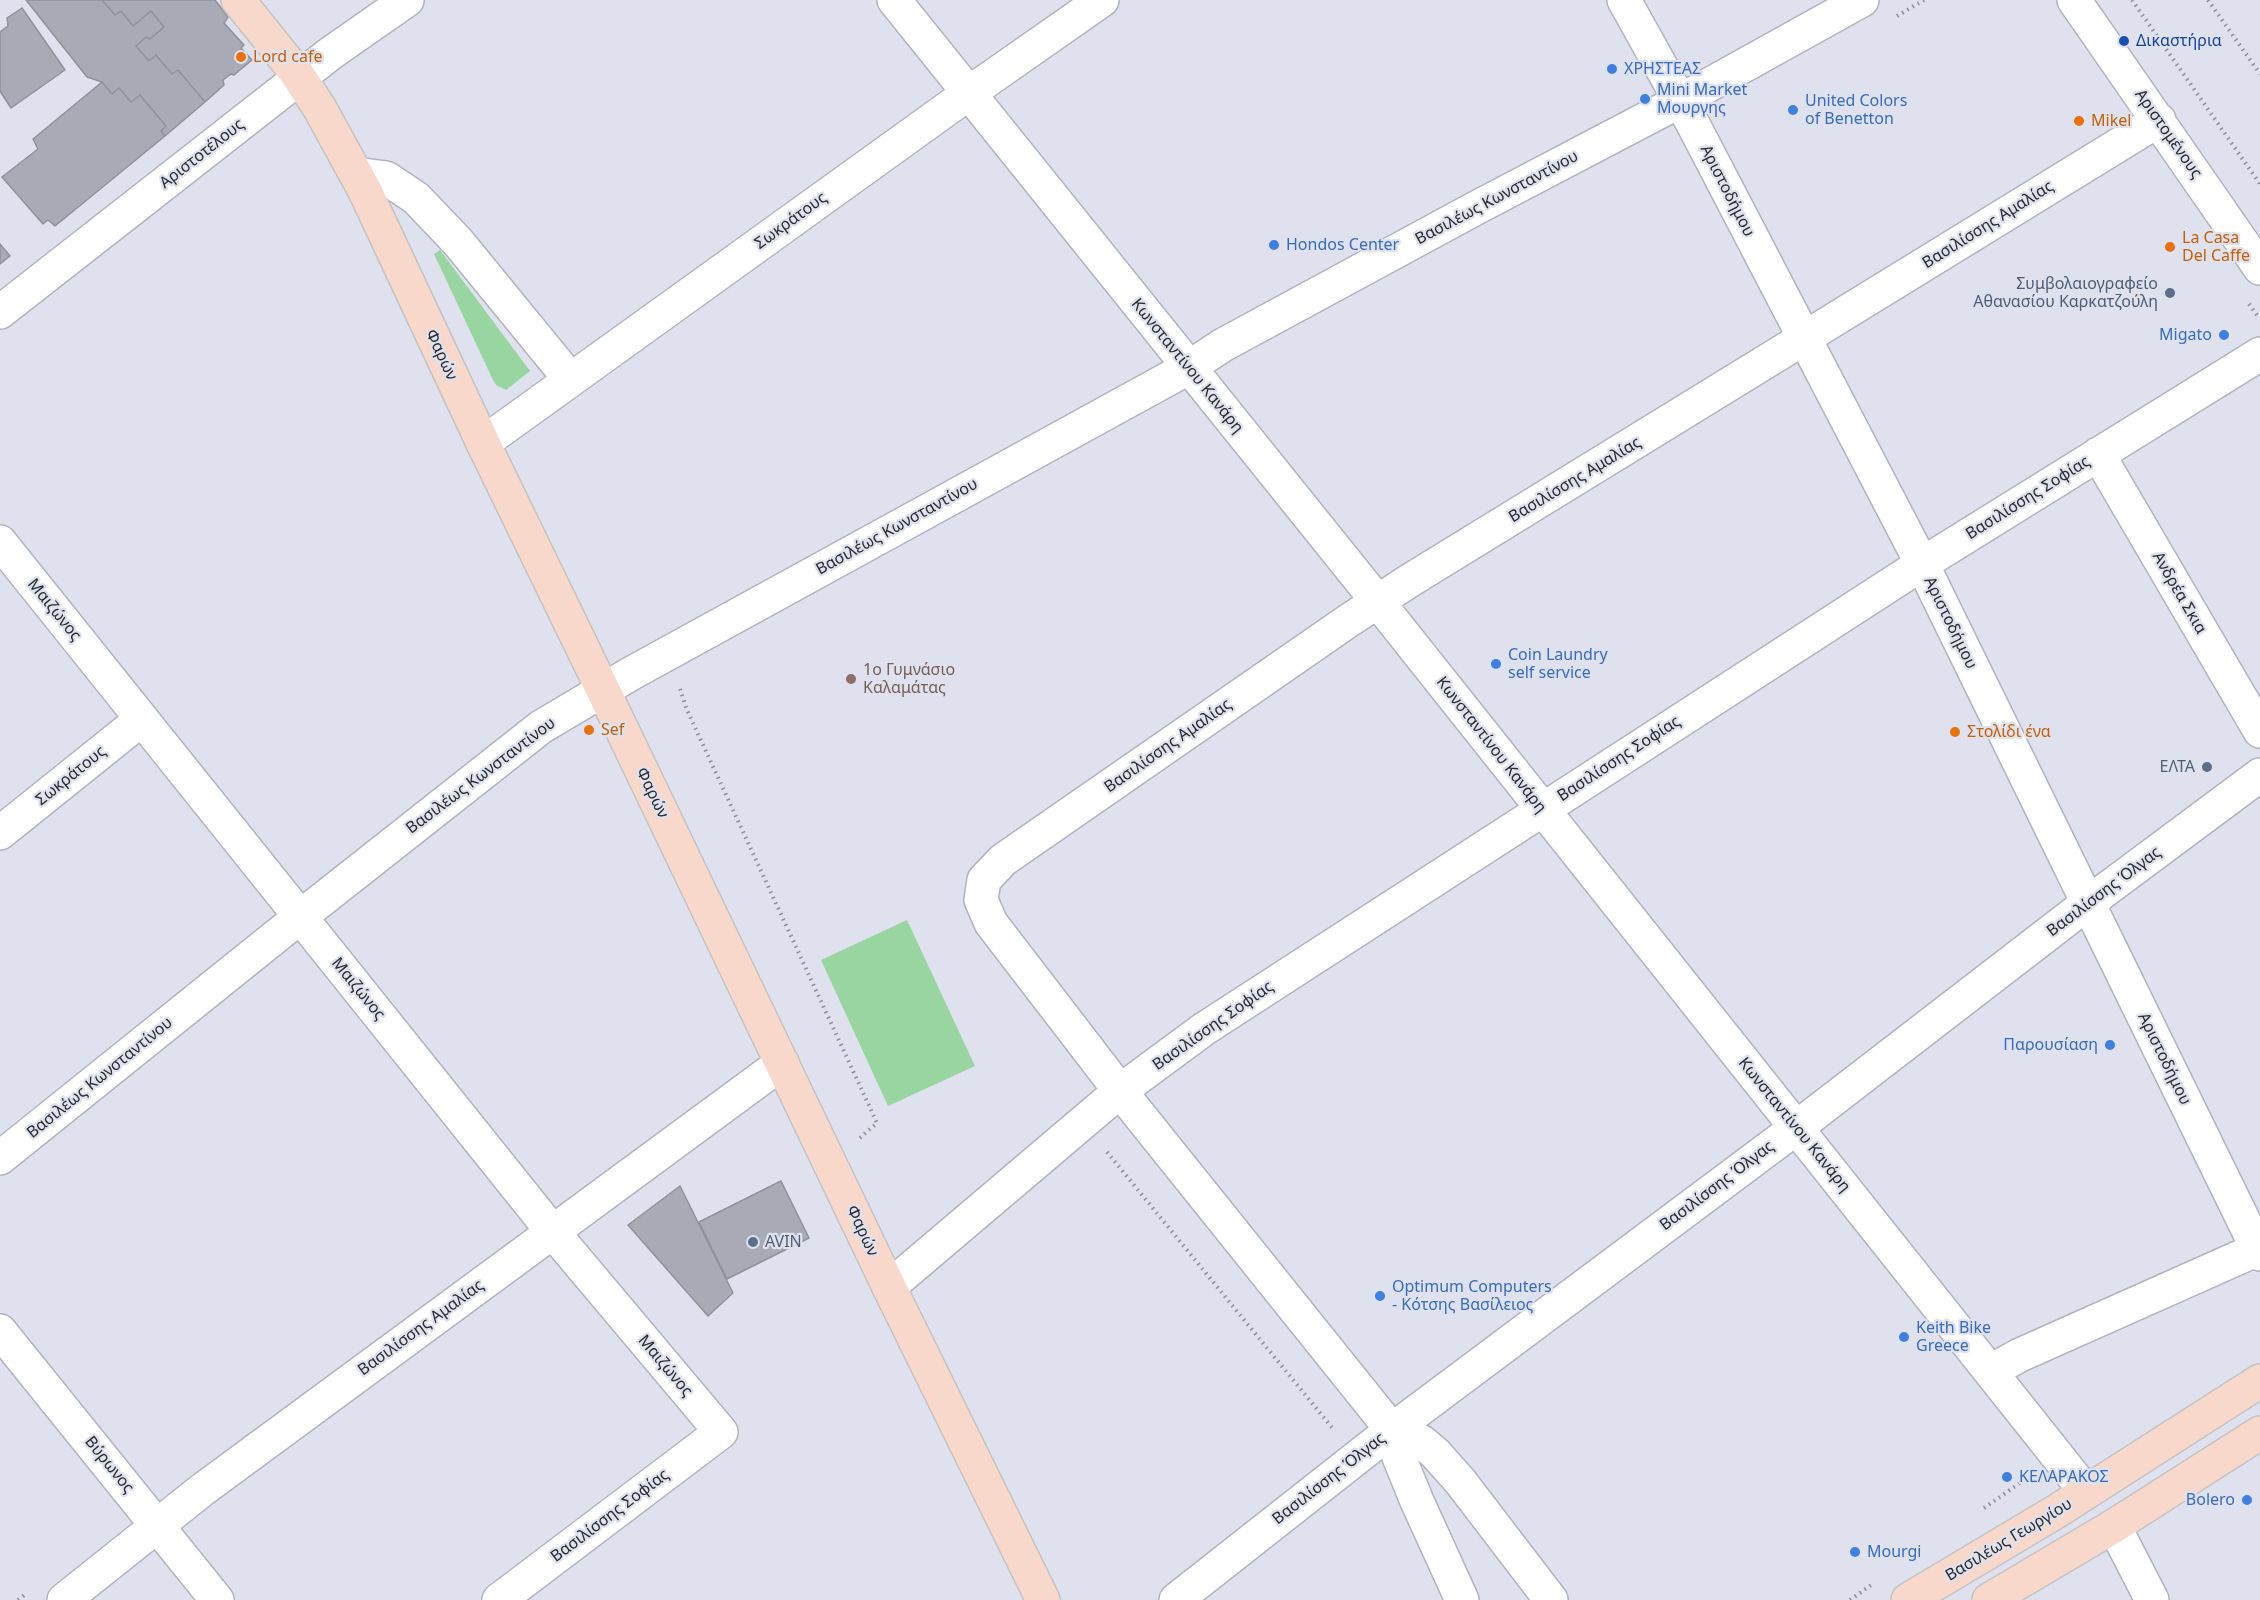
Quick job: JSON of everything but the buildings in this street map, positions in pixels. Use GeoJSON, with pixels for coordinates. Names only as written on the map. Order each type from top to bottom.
{"type":"FeatureCollection","features":[{"type":"Feature","properties":{"kind":"main road","name":"Φαρών"},"geometry":{"type":"LineString","coordinates":[[238,0],[300,77],[356,174],[483,444],[889,1287],[1043,1600]]}},
{"type":"Feature","properties":{"kind":"main road","name":"Βασιλέως Γεωργίου"},"geometry":{"type":"LineString","coordinates":[[1908,1600],[2086,1492],[2260,1381]]}},
{"type":"Feature","properties":{"kind":"main road"},"geometry":{"type":"LineString","coordinates":[[1989,1600],[2114,1526],[2260,1433]]}},
{"type":"Feature","properties":{"kind":"street","name":"Αριστοτέλους"},"geometry":{"type":"LineString","coordinates":[[0,312],[331,53],[407,0]]}},
{"type":"Feature","properties":{"kind":"street","name":"Κωνσταντίνου Κανάρη"},"geometry":{"type":"LineString","coordinates":[[894,0],[1378,602],[2086,1492]]}},
{"type":"Feature","properties":{"kind":"street","name":"Σωκράτους"},"geometry":{"type":"LineString","coordinates":[[483,444],[570,379],[1102,0]]}},
{"type":"Feature","properties":{"kind":"street","name":"Αριστοδήμου"},"geometry":{"type":"LineString","coordinates":[[1624,0],[1680,101],[1922,564],[2259,1251]]}},
{"type":"Feature","properties":{"kind":"street","name":"Βασιλέως Κωνσταντίνου"},"geometry":{"type":"LineString","coordinates":[[0,1158],[528,737],[603,690],[1188,368],[1223,345],[1680,101],[1862,0]]}},
{"type":"Feature","properties":{"kind":"street","name":"Αριστομένους"},"geometry":{"type":"LineString","coordinates":[[2074,0],[2260,268]]}},
{"type":"Feature","properties":{"kind":"street","name":"Βασιλίσσης Αμαλίας"},"geometry":{"type":"LineString","coordinates":[[1392,1430],[1120,1091],[991,923],[981,900],[984,880],[1003,860],[1378,602],[2159,120]]}},
{"type":"Feature","properties":{"kind":"street"},"geometry":{"type":"LineString","coordinates":[[356,174],[386,178],[416,198],[458,242],[570,379]]}},
{"type":"Feature","properties":{"kind":"street","name":"Βασιλίσσης Σοφίας"},"geometry":{"type":"LineString","coordinates":[[889,1287],[1120,1091],[1204,1029],[1922,564],[2260,354]]}},
{"type":"Feature","properties":{"kind":"street","name":"Ανδρέα Σκια"},"geometry":{"type":"LineString","coordinates":[[2098,454],[2260,731]]}},
{"type":"Feature","properties":{"kind":"street","name":"Μαιζώνος"},"geometry":{"type":"LineString","coordinates":[[0,542],[552,1231],[721,1432]]}},
{"type":"Feature","properties":{"kind":"street","name":"Σωκράτους"},"geometry":{"type":"LineString","coordinates":[[0,833],[142,719]]}},
{"type":"Feature","properties":{"kind":"street","name":"Βασιλίσσης Όλγας"},"geometry":{"type":"LineString","coordinates":[[1176,1600],[1392,1430],[1796,1128],[2088,903],[2260,775]]}},
{"type":"Feature","properties":{"kind":"street","name":"Βασιλίσσης Αμαλίας"},"geometry":{"type":"LineString","coordinates":[[50,1593],[158,1526],[202,1490],[782,1063]]}},
{"type":"Feature","properties":{"kind":"street"},"geometry":{"type":"LineString","coordinates":[[1991,1371],[2020,1355],[2259,1251]]}},
{"type":"Feature","properties":{"kind":"street","name":"Βύρωνος"},"geometry":{"type":"LineString","coordinates":[[0,1331],[217,1600]]}},
{"type":"Feature","properties":{"kind":"street"},"geometry":{"type":"LineString","coordinates":[[1392,1430],[1399,1457],[1416,1499],[1462,1600]]}},
{"type":"Feature","properties":{"kind":"street"},"geometry":{"type":"LineString","coordinates":[[1392,1430],[1422,1442],[1435,1454],[1460,1481],[1551,1600]]}},
{"type":"Feature","properties":{"kind":"street","name":"Βασιλίσσης Σοφίας"},"geometry":{"type":"LineString","coordinates":[[499,1600],[721,1432]]}},
{"type":"Feature","properties":{"kind":"street"},"geometry":{"type":"LineString","coordinates":[[2114,1526],[2152,1600]]}},
{"type":"Feature","properties":{"kind":"path"},"geometry":{"type":"LineString","coordinates":[[2132,0],[2260,184]]}},
{"type":"Feature","properties":{"kind":"path"},"geometry":{"type":"LineString","coordinates":[[2208,0],[2260,74]]}},
{"type":"Feature","properties":{"kind":"path"},"geometry":{"type":"LineString","coordinates":[[679,687],[687,710],[877,1123],[857,1140]]}},
{"type":"Feature","properties":{"kind":"path"},"geometry":{"type":"LineString","coordinates":[[1104,1148],[1334,1431]]}},
{"type":"Feature","properties":{"kind":"path"},"geometry":{"type":"LineString","coordinates":[[18,1600],[50,1593]]}},
{"type":"Feature","properties":{"kind":"green space"},"geometry":{"type":"Polygon","coordinates":[[[440,250],[530,371],[506,390],[496,385],[493,380],[434,254],[440,250]]]}},
{"type":"Feature","properties":{"kind":"green space"},"geometry":{"type":"Polygon","coordinates":[[[907,920],[975,1066],[888,1106],[821,960],[907,920]]]}},
{"type":"Feature","properties":{"kind":"place","name":"Δικαστήρια"},"geometry":{"type":"Point","coordinates":[2124,41]}},
{"type":"Feature","properties":{"kind":"place","name":"Lord cafe"},"geometry":{"type":"Point","coordinates":[241,57]}},
{"type":"Feature","properties":{"kind":"place","name":"ΧΡΗΣΤΕΑΣ"},"geometry":{"type":"Point","coordinates":[1612,69]}},
{"type":"Feature","properties":{"kind":"place","name":"Mini Market Μουργης"},"geometry":{"type":"Point","coordinates":[1645,99]}},
{"type":"Feature","properties":{"kind":"place","name":"United Colors of Benetton"},"geometry":{"type":"Point","coordinates":[1793,110]}},
{"type":"Feature","properties":{"kind":"place","name":"Mikel"},"geometry":{"type":"Point","coordinates":[2079,121]}},
{"type":"Feature","properties":{"kind":"place","name":"Hondos Center"},"geometry":{"type":"Point","coordinates":[1274,245]}},
{"type":"Feature","properties":{"kind":"place","name":"La Casa Del Caffe"},"geometry":{"type":"Point","coordinates":[2170,247]}},
{"type":"Feature","properties":{"kind":"place","name":"Συμβολαιογραφείο Αθανασίου Καρκατζούλη"},"geometry":{"type":"Point","coordinates":[2170,293]}},
{"type":"Feature","properties":{"kind":"place","name":"Migato"},"geometry":{"type":"Point","coordinates":[2224,335]}},
{"type":"Feature","properties":{"kind":"place","name":"Coin Laundry self service"},"geometry":{"type":"Point","coordinates":[1496,664]}},
{"type":"Feature","properties":{"kind":"place","name":"1ο Γυμνάσιο Καλαμάτας"},"geometry":{"type":"Point","coordinates":[851,679]}},
{"type":"Feature","properties":{"kind":"place","name":"Sef"},"geometry":{"type":"Point","coordinates":[589,730]}},
{"type":"Feature","properties":{"kind":"place","name":"Στολίδι ένα"},"geometry":{"type":"Point","coordinates":[1955,732]}},
{"type":"Feature","properties":{"kind":"place","name":"ΕΛΤΑ"},"geometry":{"type":"Point","coordinates":[2207,767]}},
{"type":"Feature","properties":{"kind":"place","name":"Παρουσίαση"},"geometry":{"type":"Point","coordinates":[2110,1045]}},
{"type":"Feature","properties":{"kind":"place","name":"AVIN"},"geometry":{"type":"Point","coordinates":[753,1242]}},
{"type":"Feature","properties":{"kind":"place","name":"Optimum Computers - Κότσης Βασίλειος"},"geometry":{"type":"Point","coordinates":[1380,1296]}},
{"type":"Feature","properties":{"kind":"place","name":"Keith Bike Greece"},"geometry":{"type":"Point","coordinates":[1904,1337]}},
{"type":"Feature","properties":{"kind":"place","name":"ΚΕΛΑΡΑΚΟΣ"},"geometry":{"type":"Point","coordinates":[2007,1477]}},
{"type":"Feature","properties":{"kind":"place","name":"Bolero"},"geometry":{"type":"Point","coordinates":[2247,1500]}},
{"type":"Feature","properties":{"kind":"place","name":"Mourgi"},"geometry":{"type":"Point","coordinates":[1855,1552]}}]}
